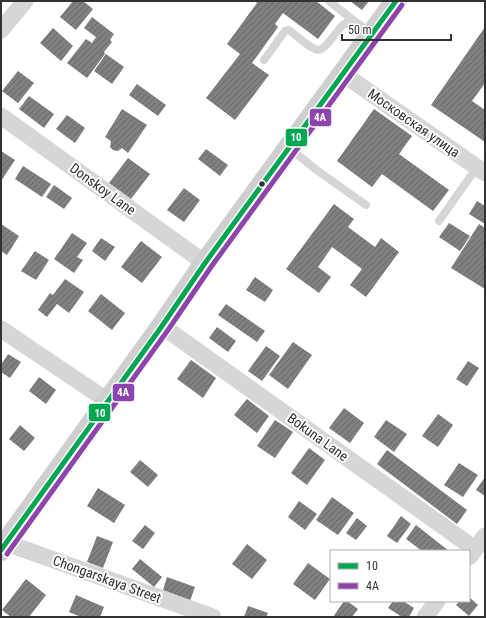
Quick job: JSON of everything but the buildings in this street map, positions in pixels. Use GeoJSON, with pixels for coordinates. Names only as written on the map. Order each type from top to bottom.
{"type":"FeatureCollection","features":[{"type":"Feature","properties":{"kind":"main road"},"geometry":{"type":"LineString","coordinates":[[3,544],[162,326],[205,263],[342,73],[396,1]]}},
{"type":"Feature","properties":{"kind":"street"},"geometry":{"type":"LineString","coordinates":[[1,30],[25,1]]}},
{"type":"Feature","properties":{"kind":"street","name":"Московская улица"},"geometry":{"type":"LineString","coordinates":[[342,73],[481,170]]}},
{"type":"Feature","properties":{"kind":"street","name":"Donskoy Lane"},"geometry":{"type":"LineString","coordinates":[[1,116],[205,263]]}},
{"type":"Feature","properties":{"kind":"street","name":"Bokuna Lane"},"geometry":{"type":"LineString","coordinates":[[162,326],[468,550]]}},
{"type":"Feature","properties":{"kind":"street"},"geometry":{"type":"LineString","coordinates":[[1,329],[108,400]]}},
{"type":"Feature","properties":{"kind":"street"},"geometry":{"type":"LineString","coordinates":[[472,553],[485,536]]}},
{"type":"Feature","properties":{"kind":"street","name":"Chongarskaya Street"},"geometry":{"type":"LineString","coordinates":[[3,544],[213,617]]}},
{"type":"Feature","properties":{"kind":"street"},"geometry":{"type":"LineString","coordinates":[[425,617],[436,602]]}},
{"type":"Feature","properties":{"kind":"lane"},"geometry":{"type":"LineString","coordinates":[[329,1],[372,34]]}},
{"type":"Feature","properties":{"kind":"lane"},"geometry":{"type":"LineString","coordinates":[[264,60],[285,31],[289,30],[318,50],[322,49],[341,26],[353,20]]}},
{"type":"Feature","properties":{"kind":"lane"},"geometry":{"type":"LineString","coordinates":[[288,148],[366,205]]}},
{"type":"Feature","properties":{"kind":"lane"},"geometry":{"type":"LineString","coordinates":[[439,220],[481,170]]}},
{"type":"Feature","properties":{"kind":"transit line","name":"10"},"geometry":{"type":"LineString","coordinates":[[1,550],[162,326],[205,263],[396,1]]}},
{"type":"Feature","properties":{"kind":"transit line","name":"4А"},"geometry":{"type":"LineString","coordinates":[[7,554],[168,330],[211,267],[402,5]]}}]}
